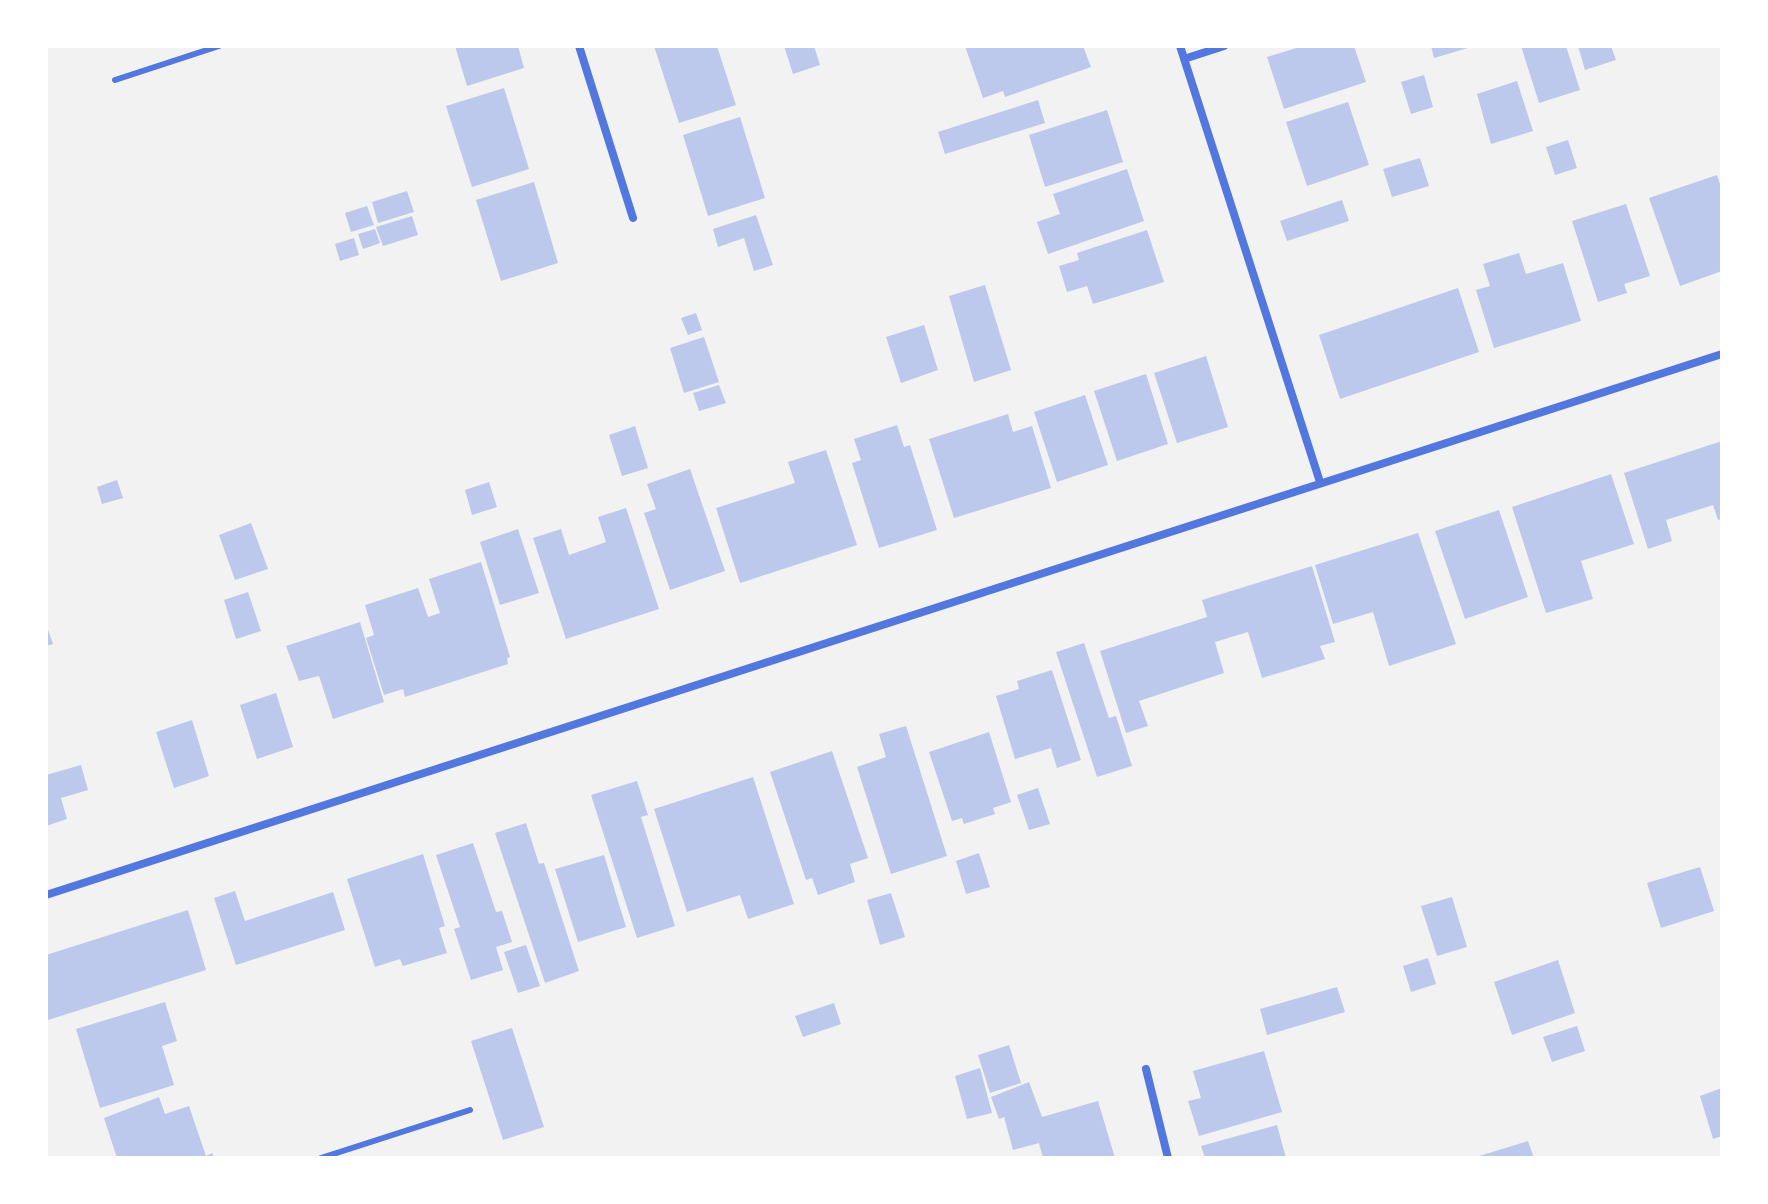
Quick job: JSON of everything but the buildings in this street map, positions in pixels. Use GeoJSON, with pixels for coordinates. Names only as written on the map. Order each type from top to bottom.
{"type":"FeatureCollection","features":[{"type":"Feature","properties":{"kind":"street"},"geometry":{"type":"LineString","coordinates":[[579,46],[633,218]]}},
{"type":"Feature","properties":{"kind":"street"},"geometry":{"type":"LineString","coordinates":[[1180,46],[1320,482]]}},
{"type":"Feature","properties":{"kind":"street"},"geometry":{"type":"LineString","coordinates":[[1184,59],[1224,46]]}},
{"type":"Feature","properties":{"kind":"street"},"geometry":{"type":"LineString","coordinates":[[46,895],[1722,354]]}},
{"type":"Feature","properties":{"kind":"street"},"geometry":{"type":"LineString","coordinates":[[1146,1069],[1168,1158]]}},
{"type":"Feature","properties":{"kind":"lane"},"geometry":{"type":"LineString","coordinates":[[115,80],[219,46]]}},
{"type":"Feature","properties":{"kind":"lane"},"geometry":{"type":"LineString","coordinates":[[321,1158],[470,1110]]}}]}
